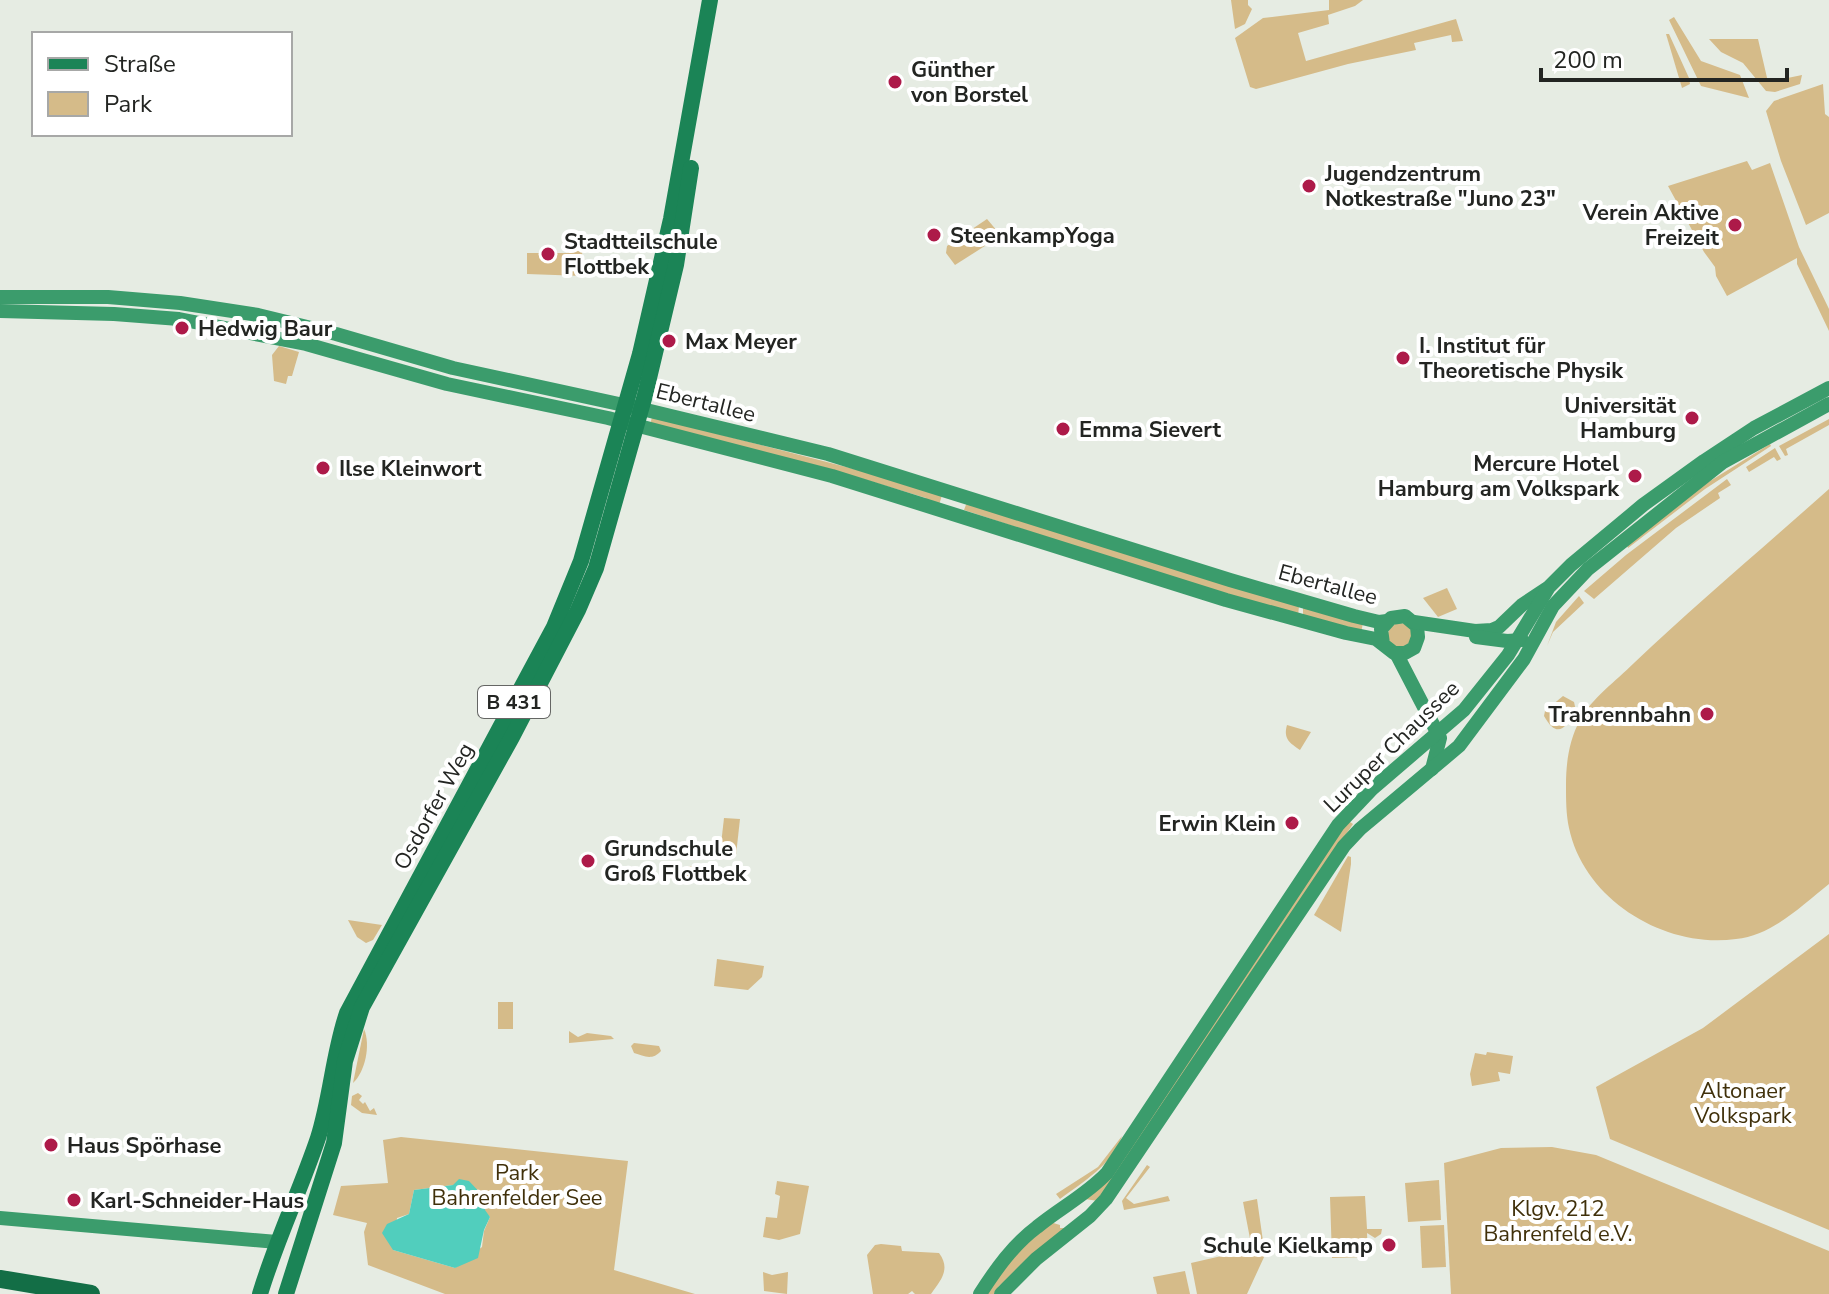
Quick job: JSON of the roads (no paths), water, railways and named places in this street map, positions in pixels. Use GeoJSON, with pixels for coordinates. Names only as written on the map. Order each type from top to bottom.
{"type":"FeatureCollection","features":[{"type":"Feature","properties":{"kind":"highway"},"geometry":{"type":"LineString","coordinates":[[0,1279],[91,1294]]}},
{"type":"Feature","properties":{"kind":"highway"},"geometry":{"type":"LineString","coordinates":[[0,1290],[24,1294]]}},
{"type":"Feature","properties":{"kind":"main road","name":"Osdorfer Weg"},"geometry":{"type":"LineString","coordinates":[[286,1290],[334,1143],[345,1061],[362,1007],[445,861],[578,610],[601,554],[693,103],[710,0]]}},
{"type":"Feature","properties":{"kind":"main road","name":"Ebertallee"},"geometry":{"type":"LineString","coordinates":[[0,297],[108,297],[180,303],[245,312],[336,334],[631,415],[1135,573],[1376,639],[1383,644]]}},
{"type":"Feature","properties":{"kind":"main road","name":"Ebertallee"},"geometry":{"type":"LineString","coordinates":[[0,311],[179,319],[332,350],[447,384],[631,415],[828,454],[1230,580],[1354,616],[1387,621]]}},
{"type":"Feature","properties":{"kind":"main road","name":"Luruper Chaussee"},"geometry":{"type":"LineString","coordinates":[[980,1294],[1011,1250],[1038,1225],[1092,1187],[1121,1155],[1338,825],[1372,789],[1464,710],[1516,641],[1549,587],[1613,538],[1692,470],[1757,434],[1829,388]]}},
{"type":"Feature","properties":{"kind":"main road","name":"Luruper Chaussee"},"geometry":{"type":"LineString","coordinates":[[1757,434],[1829,404]]}},
{"type":"Feature","properties":{"kind":"main road","name":"Osdorfer Weg"},"geometry":{"type":"LineString","coordinates":[[262,1288],[322,1123],[338,1037],[347,1013],[566,605],[631,415]]}},
{"type":"Feature","properties":{"kind":"main road","name":"Luruper Chaussee"},"geometry":{"type":"LineString","coordinates":[[1001,1294],[1036,1259],[1090,1216],[1141,1149],[1344,846],[1459,746],[1524,659],[1541,625],[1564,592],[1613,538]]}},
{"type":"Feature","properties":{"kind":"main road"},"geometry":{"type":"LineString","coordinates":[[1432,769],[1440,745],[1438,733],[1396,653],[1383,644],[1381,631],[1387,621],[1400,616],[1414,622],[1475,631],[1492,630],[1549,587]]}},
{"type":"Feature","properties":{"kind":"main road"},"geometry":{"type":"LineString","coordinates":[[1411,681],[1418,629],[1414,622]]}},
{"type":"Feature","properties":{"kind":"main road"},"geometry":{"type":"LineString","coordinates":[[1396,653],[1405,653],[1415,644],[1444,633],[1516,641],[1531,636],[1541,625]]}},
{"type":"Feature","properties":{"kind":"main road"},"geometry":{"type":"LineString","coordinates":[[0,1218],[277,1242],[287,1266],[286,1290]]}},
{"type":"Feature","properties":{"kind":"water"},"geometry":{"type":"Polygon","coordinates":[[[459,1179],[469,1181],[486,1199],[485,1210],[490,1217],[478,1258],[455,1268],[393,1250],[382,1233],[387,1224],[409,1214],[414,1190],[453,1185],[459,1179]]]}},
{"type":"Feature","properties":{"kind":"place","name":"Günther von Borstel"},"geometry":{"type":"Point","coordinates":[895,82]}},
{"type":"Feature","properties":{"kind":"place","name":"Jugendzentrum Notkestraße \"Juno 23\""},"geometry":{"type":"Point","coordinates":[1309,186]}},
{"type":"Feature","properties":{"kind":"place","name":"Verein Aktive Freizeit"},"geometry":{"type":"Point","coordinates":[1735,225]}},
{"type":"Feature","properties":{"kind":"place","name":"SteenkampYoga"},"geometry":{"type":"Point","coordinates":[934,235]}},
{"type":"Feature","properties":{"kind":"place","name":"Stadtteilschule Flottbek"},"geometry":{"type":"Point","coordinates":[548,254]}},
{"type":"Feature","properties":{"kind":"place","name":"Hedwig Baur"},"geometry":{"type":"Point","coordinates":[182,328]}},
{"type":"Feature","properties":{"kind":"place","name":"Max Meyer"},"geometry":{"type":"Point","coordinates":[669,341]}},
{"type":"Feature","properties":{"kind":"place","name":"I. Institut für Theoretische Physik"},"geometry":{"type":"Point","coordinates":[1403,358]}},
{"type":"Feature","properties":{"kind":"place","name":"Universität Hamburg"},"geometry":{"type":"Point","coordinates":[1692,418]}},
{"type":"Feature","properties":{"kind":"place","name":"Emma Sievert"},"geometry":{"type":"Point","coordinates":[1063,429]}},
{"type":"Feature","properties":{"kind":"place","name":"Ilse Kleinwort"},"geometry":{"type":"Point","coordinates":[323,468]}},
{"type":"Feature","properties":{"kind":"place","name":"Mercure Hotel Hamburg am Volkspark"},"geometry":{"type":"Point","coordinates":[1635,476]}},
{"type":"Feature","properties":{"kind":"place","name":"Trabrennbahn"},"geometry":{"type":"Point","coordinates":[1707,714]}},
{"type":"Feature","properties":{"kind":"place","name":"Erwin Klein"},"geometry":{"type":"Point","coordinates":[1292,823]}},
{"type":"Feature","properties":{"kind":"place","name":"Grundschule Groß Flottbek"},"geometry":{"type":"Point","coordinates":[588,861]}},
{"type":"Feature","properties":{"kind":"place","name":"Haus Spörhase"},"geometry":{"type":"Point","coordinates":[51,1145]}},
{"type":"Feature","properties":{"kind":"place","name":"Karl-Schneider-Haus"},"geometry":{"type":"Point","coordinates":[74,1200]}},
{"type":"Feature","properties":{"kind":"place","name":"Schule Kielkamp"},"geometry":{"type":"Point","coordinates":[1389,1245]}},
{"type":"Feature","properties":{"kind":"park label","name":"Altonaer Volkspark"},"geometry":{"type":"Point","coordinates":[1743,1102]}},
{"type":"Feature","properties":{"kind":"park label","name":"Park Bahrenfelder See"},"geometry":{"type":"Point","coordinates":[517,1184]}},
{"type":"Feature","properties":{"kind":"park label","name":"Klgv. 212 Bahrenfeld e.V."},"geometry":{"type":"Point","coordinates":[1558,1220]}}]}
